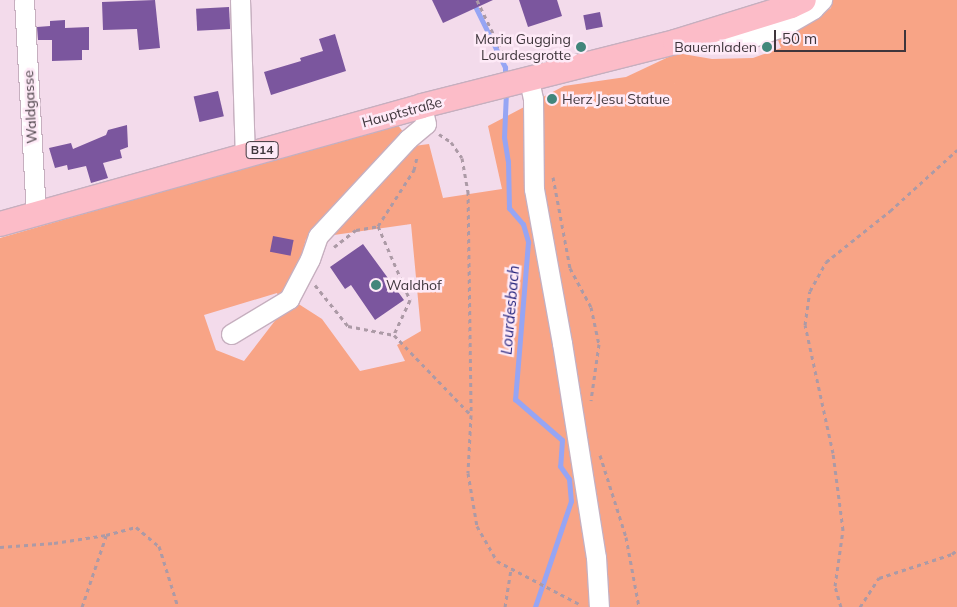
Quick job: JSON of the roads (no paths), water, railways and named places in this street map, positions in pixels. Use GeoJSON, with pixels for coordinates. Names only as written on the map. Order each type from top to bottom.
{"type":"FeatureCollection","features":[{"type":"Feature","properties":{"kind":"main road","name":"Hauptstraße"},"geometry":{"type":"LineString","coordinates":[[0,224],[245,155],[424,115],[489,90],[675,42],[791,6],[804,0]]}},
{"type":"Feature","properties":{"kind":"street","name":"Waldgasse"},"geometry":{"type":"LineString","coordinates":[[24,0],[36,215]]}},
{"type":"Feature","properties":{"kind":"street"},"geometry":{"type":"LineString","coordinates":[[240,0],[245,155]]}},
{"type":"Feature","properties":{"kind":"street"},"geometry":{"type":"LineString","coordinates":[[675,42],[736,44],[784,26],[813,9],[822,0]]}},
{"type":"Feature","properties":{"kind":"street"},"geometry":{"type":"LineString","coordinates":[[523,82],[533,99],[534,189],[593,538],[599,607]]}},
{"type":"Feature","properties":{"kind":"street"},"geometry":{"type":"LineString","coordinates":[[231,334],[289,300],[318,236],[408,138],[424,115]]}},
{"type":"Feature","properties":{"kind":"waterway","name":"Lourdesbach"},"geometry":{"type":"LineString","coordinates":[[472,0],[505,67],[505,78]]}},
{"type":"Feature","properties":{"kind":"waterway","name":"Lourdesbach"},"geometry":{"type":"LineString","coordinates":[[506,92],[504,137],[508,161],[509,208],[523,224],[528,242],[515,399],[562,440],[560,466],[569,479],[571,501],[535,607]]}},
{"type":"Feature","properties":{"kind":"place","name":"Maria Gugging Lourdesgrotte"},"geometry":{"type":"Point","coordinates":[581,47]}},
{"type":"Feature","properties":{"kind":"place","name":"Bauernladen"},"geometry":{"type":"Point","coordinates":[767,47]}},
{"type":"Feature","properties":{"kind":"place","name":"Herz Jesu Statue"},"geometry":{"type":"Point","coordinates":[552,99]}},
{"type":"Feature","properties":{"kind":"place","name":"Waldhof"},"geometry":{"type":"Point","coordinates":[376,285]}}]}
